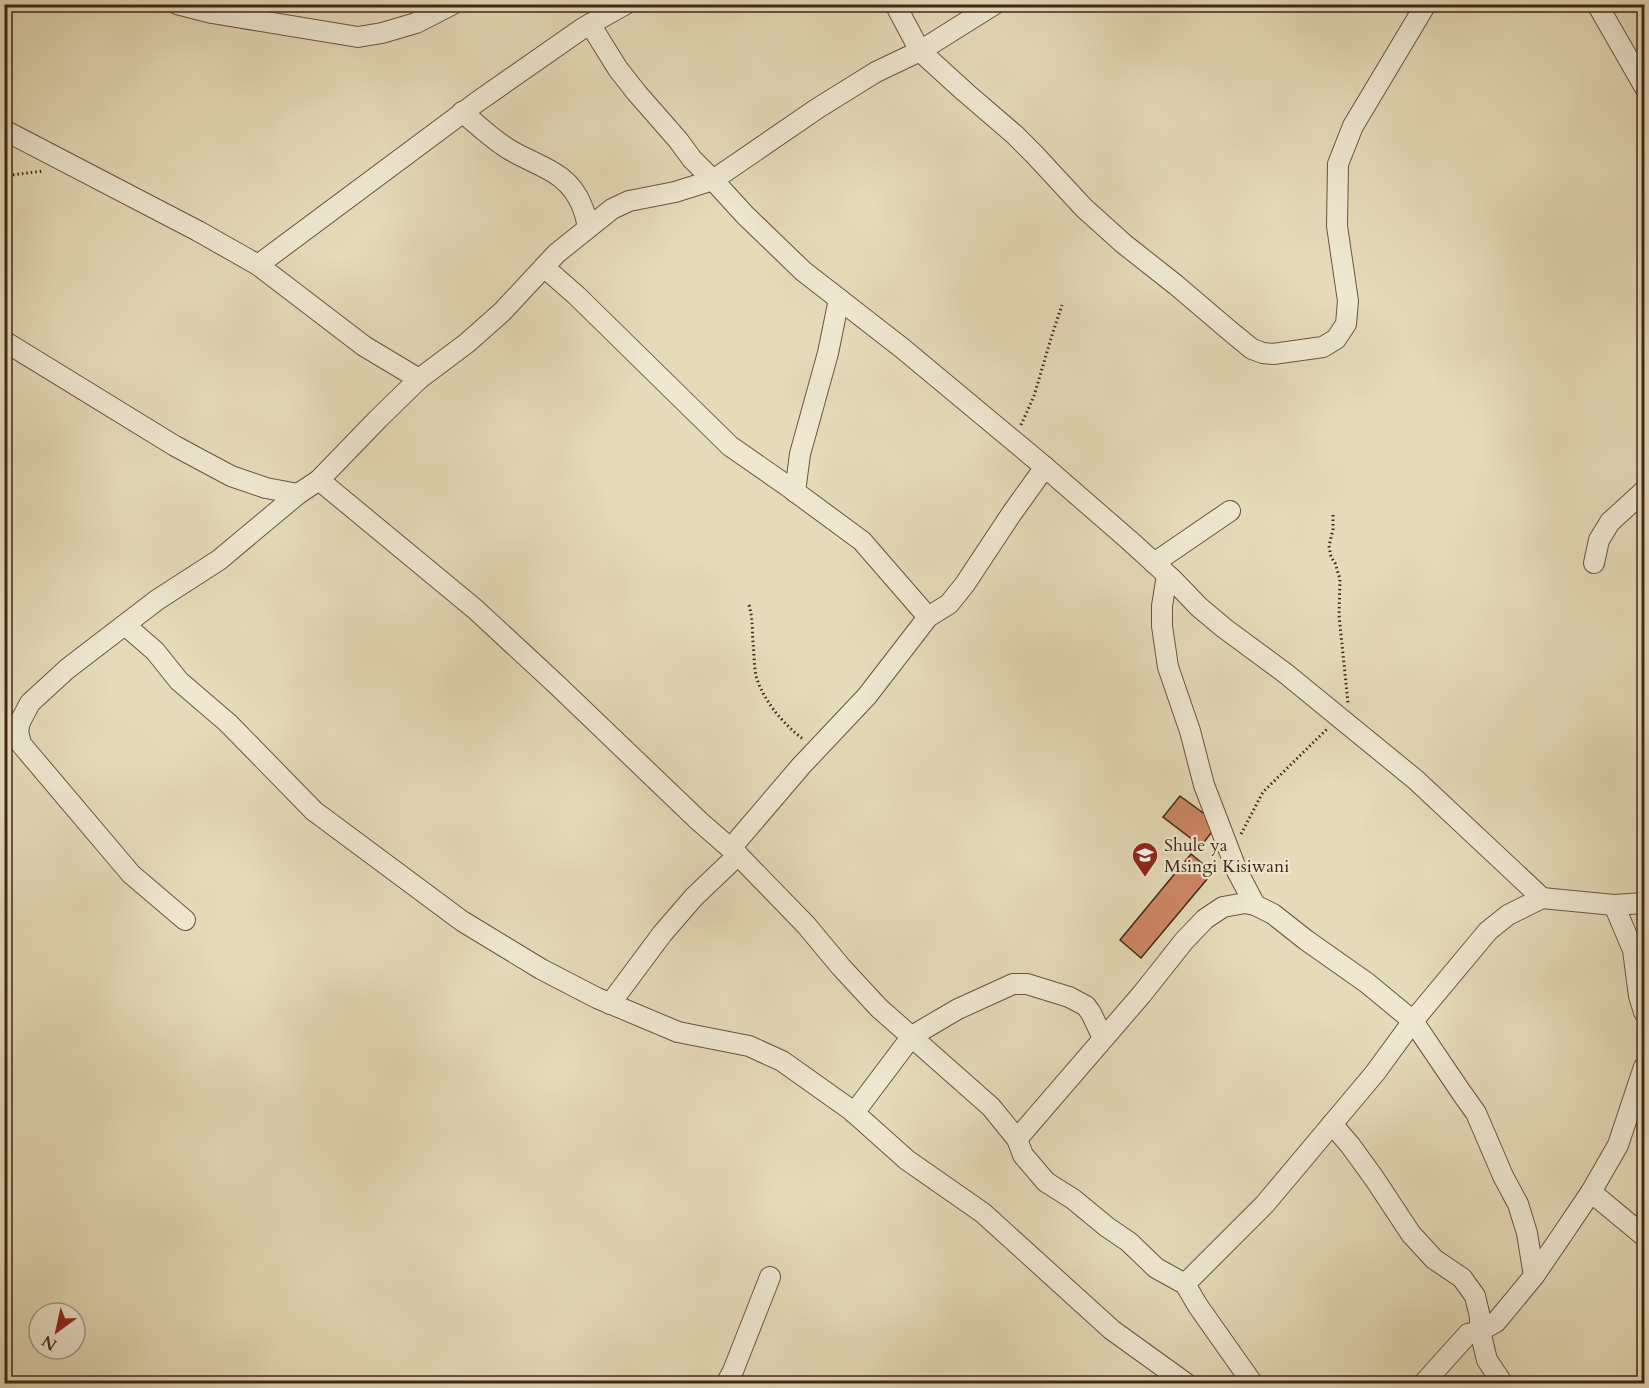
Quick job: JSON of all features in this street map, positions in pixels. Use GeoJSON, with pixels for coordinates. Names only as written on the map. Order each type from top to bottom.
{"type":"FeatureCollection","features":[{"type":"Feature","properties":{"kind":"street"},"geometry":{"type":"LineString","coordinates":[[177,4],[212,13],[358,37],[416,23],[453,4]]}},
{"type":"Feature","properties":{"kind":"street"},"geometry":{"type":"LineString","coordinates":[[258,265],[462,112],[590,24],[626,4]]}},
{"type":"Feature","properties":{"kind":"street"},"geometry":{"type":"LineString","coordinates":[[895,4],[920,51],[1035,154],[1084,208],[1124,244],[1252,349],[1273,354],[1323,347],[1336,339],[1346,324],[1348,301],[1337,226],[1338,164],[1353,126],[1426,4]]}},
{"type":"Feature","properties":{"kind":"street"},"geometry":{"type":"LineString","coordinates":[[185,920],[131,874],[21,744],[18,731],[30,703],[68,669],[125,624],[157,600],[219,560],[298,494],[319,480],[420,379],[467,344],[502,312],[557,253],[612,209],[629,201],[675,192],[713,180],[818,108],[876,72],[920,51],[995,4]]}},
{"type":"Feature","properties":{"kind":"street"},"geometry":{"type":"LineString","coordinates":[[1597,4],[1644,86]]}},
{"type":"Feature","properties":{"kind":"street"},"geometry":{"type":"LineString","coordinates":[[590,24],[618,69],[692,159],[803,271],[902,348],[1046,466],[1161,569],[1199,607],[1285,673],[1416,780],[1542,898]]}},
{"type":"Feature","properties":{"kind":"street"},"geometry":{"type":"LineString","coordinates":[[462,112],[508,149],[558,174],[568,182],[583,206],[588,228]]}},
{"type":"Feature","properties":{"kind":"street"},"geometry":{"type":"LineString","coordinates":[[4,129],[258,265],[364,346],[420,379]]}},
{"type":"Feature","properties":{"kind":"street"},"geometry":{"type":"LineString","coordinates":[[544,267],[730,446],[862,541],[928,617]]}},
{"type":"Feature","properties":{"kind":"street"},"geometry":{"type":"LineString","coordinates":[[795,492],[800,454],[828,352],[839,299]]}},
{"type":"Feature","properties":{"kind":"street"},"geometry":{"type":"LineString","coordinates":[[4,341],[175,446],[231,476],[266,488],[298,494]]}},
{"type":"Feature","properties":{"kind":"street"},"geometry":{"type":"LineString","coordinates":[[610,1004],[662,934],[735,851],[817,749],[867,696],[928,617],[949,604],[954,598],[1046,466]]}},
{"type":"Feature","properties":{"kind":"street"},"geometry":{"type":"LineString","coordinates":[[319,480],[475,609],[699,821],[735,851],[806,925],[879,1008],[991,1107],[1017,1139],[1023,1155],[1046,1182],[1073,1198],[1129,1242],[1156,1268],[1185,1284],[1253,1383]]}},
{"type":"Feature","properties":{"kind":"street"},"geometry":{"type":"LineString","coordinates":[[1594,563],[1599,540],[1610,522],[1644,490]]}},
{"type":"Feature","properties":{"kind":"street"},"geometry":{"type":"LineString","coordinates":[[1161,569],[1230,511]]}},
{"type":"Feature","properties":{"kind":"street"},"geometry":{"type":"LineString","coordinates":[[1161,569],[1162,626],[1168,666],[1190,731],[1204,785],[1238,871],[1255,905]]}},
{"type":"Feature","properties":{"kind":"street"},"geometry":{"type":"LineString","coordinates":[[125,624],[155,651],[179,681],[228,723],[314,811],[462,921],[541,969],[610,1004],[678,1032],[749,1046],[782,1061],[854,1113],[907,1160],[983,1213],[1112,1330],[1187,1383]]}},
{"type":"Feature","properties":{"kind":"street"},"geometry":{"type":"LineString","coordinates":[[1185,1284],[1265,1204],[1375,1073],[1413,1021],[1488,931],[1508,915],[1542,898],[1614,905],[1644,903]]}},
{"type":"Feature","properties":{"kind":"street"},"geometry":{"type":"LineString","coordinates":[[1017,1139],[1205,919],[1222,907],[1245,903],[1255,905],[1272,914],[1366,983],[1413,1021],[1476,1113],[1503,1176],[1518,1204],[1527,1233],[1534,1276]]}},
{"type":"Feature","properties":{"kind":"street"},"geometry":{"type":"LineString","coordinates":[[1614,905],[1633,950],[1639,996],[1644,1012]]}},
{"type":"Feature","properties":{"kind":"street"},"geometry":{"type":"LineString","coordinates":[[854,1113],[912,1036],[958,1009],[1013,984],[1027,984],[1069,997],[1086,1006],[1103,1038]]}},
{"type":"Feature","properties":{"kind":"street"},"geometry":{"type":"LineString","coordinates":[[1423,1383],[1468,1334],[1480,1331],[1497,1322],[1534,1276],[1591,1192],[1618,1145],[1644,1067]]}},
{"type":"Feature","properties":{"kind":"street"},"geometry":{"type":"LineString","coordinates":[[1332,1124],[1350,1145],[1412,1234],[1434,1259],[1462,1278],[1475,1296],[1487,1360],[1503,1383]]}},
{"type":"Feature","properties":{"kind":"street"},"geometry":{"type":"LineString","coordinates":[[1591,1192],[1644,1236]]}},
{"type":"Feature","properties":{"kind":"street"},"geometry":{"type":"LineString","coordinates":[[726,1383],[734,1371],[770,1277]]}},
{"type":"Feature","properties":{"kind":"path"},"geometry":{"type":"LineString","coordinates":[[4,176],[47,171]]}},
{"type":"Feature","properties":{"kind":"path"},"geometry":{"type":"LineString","coordinates":[[1014,441],[1034,396],[1062,305]]}},
{"type":"Feature","properties":{"kind":"path"},"geometry":{"type":"LineString","coordinates":[[1231,851],[1237,845],[1263,792],[1320,736],[1343,721],[1348,704],[1339,615],[1341,586],[1329,546],[1334,515]]}},
{"type":"Feature","properties":{"kind":"path"},"geometry":{"type":"LineString","coordinates":[[749,605],[753,618],[752,634],[756,675],[763,694],[795,733],[817,749]]}},
{"type":"Feature","properties":{"kind":"building"},"geometry":{"type":"Polygon","coordinates":[[[1180,796],[1218,824],[1201,846],[1163,817],[1180,796]]]}},
{"type":"Feature","properties":{"kind":"building"},"geometry":{"type":"Polygon","coordinates":[[[1191,854],[1213,872],[1141,958],[1120,940],[1191,854]]]}},
{"type":"Feature","properties":{"kind":"place","name":"Shule ya Msingi Kisiwani"},"geometry":{"type":"Point","coordinates":[1145,878]}}]}
